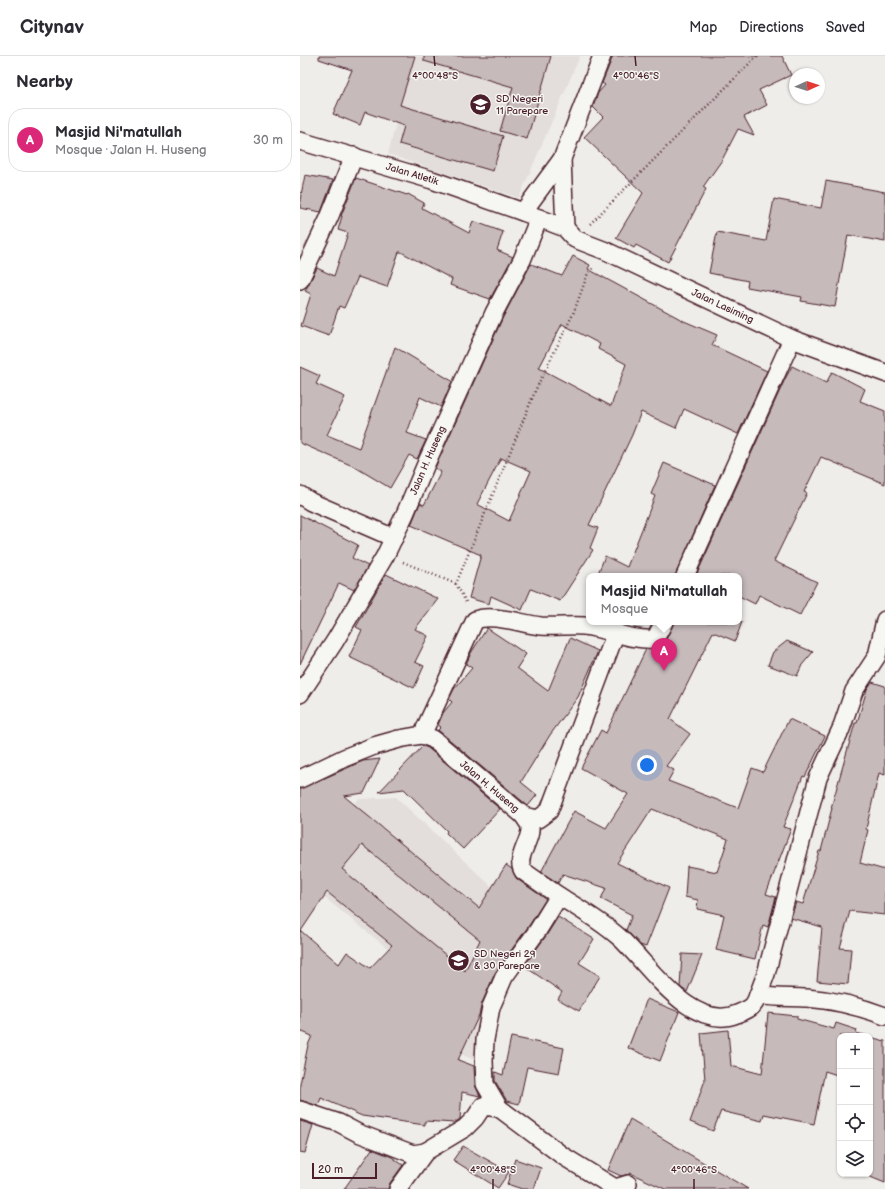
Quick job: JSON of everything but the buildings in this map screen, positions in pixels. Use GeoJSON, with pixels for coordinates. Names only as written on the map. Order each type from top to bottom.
{"type":"FeatureCollection","features":[{"type":"Feature","properties":{"kind":"street"},"geometry":{"type":"LineString","coordinates":[[523,212],[562,159],[602,56]]}},
{"type":"Feature","properties":{"kind":"street","name":"Jalan Atletik"},"geometry":{"type":"LineString","coordinates":[[300,141],[432,180],[538,218]]}},
{"type":"Feature","properties":{"kind":"street"},"geometry":{"type":"LineString","coordinates":[[300,280],[329,218],[354,156]]}},
{"type":"Feature","properties":{"kind":"street"},"geometry":{"type":"LineString","coordinates":[[562,159],[570,234]]}},
{"type":"Feature","properties":{"kind":"street","name":"Jalan Lasiming"},"geometry":{"type":"LineString","coordinates":[[538,218],[792,339],[885,374]]}},
{"type":"Feature","properties":{"kind":"street","name":"Jalan H. Huseng"},"geometry":{"type":"LineString","coordinates":[[300,694],[335,641],[394,538],[494,313],[522,260],[538,218]]}},
{"type":"Feature","properties":{"kind":"street"},"geometry":{"type":"LineString","coordinates":[[686,573],[792,339]]}},
{"type":"Feature","properties":{"kind":"street"},"geometry":{"type":"LineString","coordinates":[[300,495],[311,502],[394,538]]}},
{"type":"Feature","properties":{"kind":"street"},"geometry":{"type":"LineString","coordinates":[[300,779],[344,758],[374,746],[399,739],[422,735],[475,620],[480,618],[501,619],[542,626],[584,626],[616,632],[632,638],[644,640],[655,639],[662,625]]}},
{"type":"Feature","properties":{"kind":"street"},"geometry":{"type":"LineString","coordinates":[[524,816],[530,825],[520,861],[523,871],[603,924],[620,938],[657,978],[694,1009],[713,1017],[729,1016],[750,1008],[756,1002],[766,974],[818,778],[841,730],[854,691],[877,656],[885,620]]}},
{"type":"Feature","properties":{"kind":"street","name":"Jalan H. Huseng"},"geometry":{"type":"LineString","coordinates":[[422,735],[433,739],[524,816],[538,820],[549,811],[616,632]]}},
{"type":"Feature","properties":{"kind":"street"},"geometry":{"type":"LineString","coordinates":[[559,896],[538,930],[504,977],[490,1007],[485,1040],[485,1084],[499,1108],[563,1156],[615,1188],[628,1184],[625,1189]]}},
{"type":"Feature","properties":{"kind":"street"},"geometry":{"type":"LineString","coordinates":[[758,995],[824,1000],[852,1006],[885,1016]]}},
{"type":"Feature","properties":{"kind":"street"},"geometry":{"type":"LineString","coordinates":[[300,1110],[339,1123],[358,1133],[413,1154],[425,1152],[465,1128],[475,1118],[483,1106],[499,1108]]}},
{"type":"Feature","properties":{"kind":"street"},"geometry":{"type":"LineString","coordinates":[[398,1189],[425,1152]]}},
{"type":"Feature","properties":{"kind":"path"},"geometry":{"type":"LineString","coordinates":[[570,234],[757,56]]}},
{"type":"Feature","properties":{"kind":"path"},"geometry":{"type":"LineString","coordinates":[[456,584],[536,389],[572,314],[588,273],[606,251]]}},
{"type":"Feature","properties":{"kind":"path"},"geometry":{"type":"LineString","coordinates":[[385,556],[456,584],[475,620]]}},
{"type":"Feature","properties":{"kind":"shaded area","name":"SD Negeri 11 Parepare"},"geometry":{"type":"Polygon","coordinates":[[[413,56],[580,56],[519,198],[388,154],[413,56]]]}},
{"type":"Feature","properties":{"kind":"shaded area","name":"SD Negeri 29 & 30 Parepare"},"geometry":{"type":"Polygon","coordinates":[[[396,797],[532,924],[479,1062],[425,1039],[448,997],[300,878],[300,852],[359,799],[396,797]]]}},
{"type":"Feature","properties":{"kind":"place","name":"SD Negeri 11 Parepare"},"geometry":{"type":"Point","coordinates":[480,105]}},
{"type":"Feature","properties":{"kind":"place","name":"Masjid Ni'matullah"},"geometry":{"type":"Point","coordinates":[664,671]}},
{"type":"Feature","properties":{"kind":"place","name":"SD Negeri 29 & 30 Parepare"},"geometry":{"type":"Point","coordinates":[458,960]}}]}
